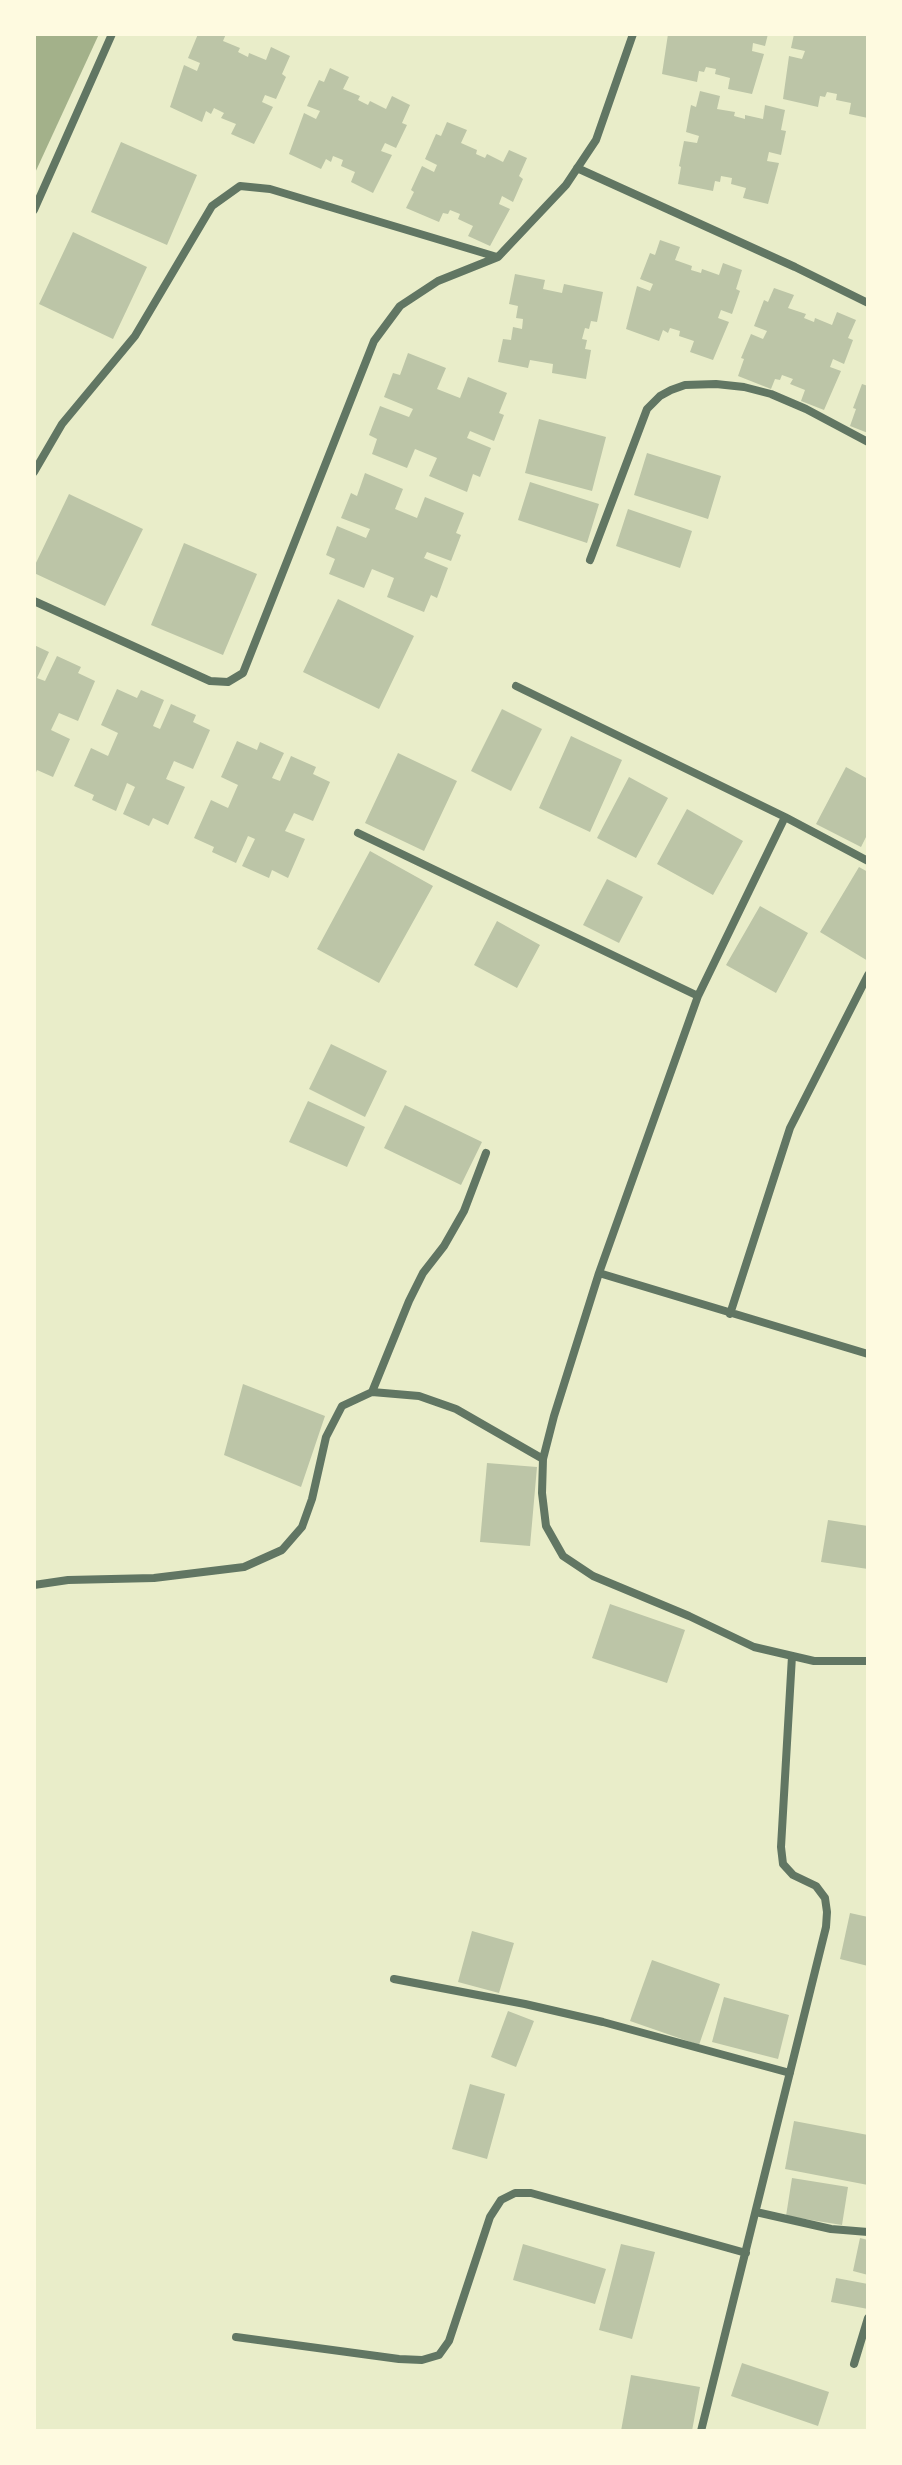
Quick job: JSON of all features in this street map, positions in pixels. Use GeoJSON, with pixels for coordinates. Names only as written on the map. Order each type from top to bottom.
{"type":"FeatureCollection","features":[{"type":"Feature","properties":{"kind":"street"},"geometry":{"type":"LineString","coordinates":[[34,210],[112,34]]}},
{"type":"Feature","properties":{"kind":"street"},"geometry":{"type":"LineString","coordinates":[[34,601],[210,681],[228,682],[243,673],[374,341],[400,306],[438,281],[498,257],[566,185],[596,140],[633,34]]}},
{"type":"Feature","properties":{"kind":"street"},"geometry":{"type":"LineString","coordinates":[[577,168],[868,303]]}},
{"type":"Feature","properties":{"kind":"street"},"geometry":{"type":"LineString","coordinates":[[34,472],[62,424],[135,336],[212,206],[240,186],[270,189],[498,257]]}},
{"type":"Feature","properties":{"kind":"street"},"geometry":{"type":"LineString","coordinates":[[590,560],[647,409],[671,390],[685,385],[716,384],[771,394],[868,442]]}},
{"type":"Feature","properties":{"kind":"street"},"geometry":{"type":"LineString","coordinates":[[516,686],[785,817],[868,861]]}},
{"type":"Feature","properties":{"kind":"street"},"geometry":{"type":"LineString","coordinates":[[785,817],[698,996],[599,1273],[554,1416],[543,1459],[542,1493],[546,1526],[563,1556],[593,1576],[754,1647],[814,1661],[868,1661]]}},
{"type":"Feature","properties":{"kind":"street"},"geometry":{"type":"LineString","coordinates":[[358,833],[698,996]]}},
{"type":"Feature","properties":{"kind":"street"},"geometry":{"type":"LineString","coordinates":[[730,1314],[790,1128],[868,975]]}},
{"type":"Feature","properties":{"kind":"street"},"geometry":{"type":"LineString","coordinates":[[372,1392],[409,1301],[423,1273],[444,1246],[464,1211],[486,1153]]}},
{"type":"Feature","properties":{"kind":"street"},"geometry":{"type":"LineString","coordinates":[[599,1273],[868,1354]]}},
{"type":"Feature","properties":{"kind":"street"},"geometry":{"type":"LineString","coordinates":[[34,1585],[68,1580],[154,1578],[244,1567],[282,1550],[302,1527],[312,1499],[326,1437],[342,1406],[372,1392],[419,1396],[456,1409],[543,1459]]}},
{"type":"Feature","properties":{"kind":"street"},"geometry":{"type":"LineString","coordinates":[[701,2431],[826,1927],[825,1898],[816,1886],[793,1875],[783,1864],[781,1847],[792,1656]]}},
{"type":"Feature","properties":{"kind":"street"},"geometry":{"type":"LineString","coordinates":[[394,1979],[603,2022],[790,2073]]}},
{"type":"Feature","properties":{"kind":"street"},"geometry":{"type":"LineString","coordinates":[[236,2337],[399,2359],[422,2360],[439,2355],[449,2341],[490,2217],[501,2200],[515,2193],[531,2193],[746,2253]]}},
{"type":"Feature","properties":{"kind":"street"},"geometry":{"type":"LineString","coordinates":[[756,2212],[831,2229],[868,2232]]}},
{"type":"Feature","properties":{"kind":"street"},"geometry":{"type":"LineString","coordinates":[[854,2364],[868,2318]]}},
{"type":"Feature","properties":{"kind":"shaded area"},"geometry":{"type":"Polygon","coordinates":[[[34,34],[99,34],[34,175],[34,34]]]}},
{"type":"Feature","properties":{"kind":"building"},"geometry":{"type":"Polygon","coordinates":[[[198,34],[226,34],[223,41],[240,48],[238,52],[248,57],[249,53],[266,60],[271,47],[290,56],[282,74],[286,77],[276,99],[265,95],[262,102],[273,107],[254,144],[231,134],[236,124],[221,118],[224,113],[214,108],[211,114],[206,111],[202,122],[170,107],[184,65],[197,71],[200,63],[188,58],[198,34]]]}},
{"type":"Feature","properties":{"kind":"building"},"geometry":{"type":"Polygon","coordinates":[[[668,34],[768,34],[765,46],[753,43],[752,51],[764,54],[752,94],[728,89],[730,78],[715,74],[716,69],[706,67],[704,72],[699,71],[697,82],[662,74],[668,34]]]}},
{"type":"Feature","properties":{"kind":"building"},"geometry":{"type":"Polygon","coordinates":[[[794,34],[868,34],[868,118],[849,114],[851,103],[836,100],[837,94],[827,92],[825,97],[820,96],[818,107],[783,99],[789,56],[802,59],[805,51],[791,48],[794,34]]]}},
{"type":"Feature","properties":{"kind":"building"},"geometry":{"type":"Polygon","coordinates":[[[330,68],[349,77],[343,89],[360,96],[358,100],[368,105],[370,101],[386,109],[392,96],[410,105],[402,123],[407,125],[396,148],[385,143],[381,151],[392,155],[373,193],[351,182],[355,172],[341,166],[343,160],[333,156],[331,162],[326,159],[321,169],[289,154],[304,113],[316,119],[320,111],[307,106],[319,80],[324,82],[330,68]]]}},
{"type":"Feature","properties":{"kind":"building"},"geometry":{"type":"Polygon","coordinates":[[[700,91],[720,96],[717,109],[735,112],[734,116],[745,119],[745,115],[763,119],[765,105],[785,110],[781,130],[786,131],[781,155],[769,152],[767,161],[779,163],[768,204],[743,198],[746,188],[731,184],[732,178],[721,176],[720,182],[715,181],[713,191],[678,184],[684,141],[697,143],[699,136],[686,132],[691,105],[696,107],[700,91]]]}},
{"type":"Feature","properties":{"kind":"building"},"geometry":{"type":"Polygon","coordinates":[[[447,122],[467,130],[461,143],[477,150],[476,154],[485,158],[487,154],[503,162],[509,150],[527,158],[519,176],[523,179],[513,202],[502,196],[499,204],[510,209],[490,246],[468,236],[473,226],[458,219],[460,214],[450,210],[448,214],[443,213],[439,222],[406,208],[422,166],[434,172],[437,165],[425,159],[436,134],[441,136],[447,122]]]}},
{"type":"Feature","properties":{"kind":"building"},"geometry":{"type":"Polygon","coordinates":[[[121,142],[197,175],[167,245],[91,212],[121,142]]]}},
{"type":"Feature","properties":{"kind":"building"},"geometry":{"type":"Polygon","coordinates":[[[73,232],[147,267],[113,339],[39,304],[73,232]]]}},
{"type":"Feature","properties":{"kind":"building"},"geometry":{"type":"Polygon","coordinates":[[[660,240],[680,247],[675,260],[692,266],[691,270],[701,273],[702,269],[719,275],[723,263],[742,270],[736,289],[740,291],[732,314],[721,310],[718,318],[729,322],[713,360],[690,352],[694,341],[679,336],[680,331],[670,328],[668,333],[663,330],[659,341],[626,329],[637,286],[650,291],[653,284],[640,279],[650,253],[655,255],[660,240]]]}},
{"type":"Feature","properties":{"kind":"building"},"geometry":{"type":"Polygon","coordinates":[[[515,274],[545,280],[543,289],[562,293],[564,284],[603,292],[597,322],[591,321],[582,339],[587,340],[585,349],[591,350],[586,379],[552,373],[553,364],[530,360],[528,368],[498,362],[503,339],[511,340],[513,327],[522,329],[523,319],[516,318],[518,306],[509,304],[515,274]]]}},
{"type":"Feature","properties":{"kind":"building"},"geometry":{"type":"Polygon","coordinates":[[[774,288],[794,295],[788,308],[806,314],[804,318],[814,322],[815,318],[832,325],[837,312],[856,320],[848,338],[853,340],[844,364],[833,359],[830,367],[841,371],[824,410],[801,401],[805,390],[790,384],[793,379],[782,375],[780,380],[775,379],[771,389],[738,376],[744,359],[741,358],[751,334],[763,339],[767,331],[754,326],[764,300],[768,302],[774,288]]]}},
{"type":"Feature","properties":{"kind":"building"},"geometry":{"type":"Polygon","coordinates":[[[408,353],[446,368],[437,389],[460,398],[468,377],[507,393],[499,413],[504,415],[494,441],[470,431],[467,438],[491,448],[480,477],[473,474],[467,492],[429,476],[437,458],[415,449],[407,468],[372,454],[377,439],[369,435],[380,406],[409,417],[413,409],[384,397],[393,373],[400,375],[408,353]]]}},
{"type":"Feature","properties":{"kind":"building"},"geometry":{"type":"Polygon","coordinates":[[[862,384],[868,386],[868,433],[850,426],[862,384]]]}},
{"type":"Feature","properties":{"kind":"building"},"geometry":{"type":"Polygon","coordinates":[[[539,419],[606,437],[592,491],[525,473],[539,419]]]}},
{"type":"Feature","properties":{"kind":"building"},"geometry":{"type":"Polygon","coordinates":[[[647,453],[721,476],[708,519],[634,495],[647,453]]]}},
{"type":"Feature","properties":{"kind":"building"},"geometry":{"type":"Polygon","coordinates":[[[365,473],[403,489],[395,509],[417,518],[425,497],[464,513],[456,533],[461,535],[451,561],[427,552],[424,558],[448,568],[437,598],[431,595],[424,612],[387,597],[394,578],[372,569],[364,588],[329,574],[335,559],[326,555],[337,526],[366,538],[370,529],[341,518],[351,493],[357,496],[365,473]]]}},
{"type":"Feature","properties":{"kind":"building"},"geometry":{"type":"Polygon","coordinates":[[[530,482],[599,504],[587,543],[518,520],[530,482]]]}},
{"type":"Feature","properties":{"kind":"building"},"geometry":{"type":"Polygon","coordinates":[[[69,494],[143,529],[105,606],[34,573],[34,567],[69,494]]]}},
{"type":"Feature","properties":{"kind":"building"},"geometry":{"type":"Polygon","coordinates":[[[628,509],[692,531],[680,568],[616,546],[628,509]]]}},
{"type":"Feature","properties":{"kind":"building"},"geometry":{"type":"Polygon","coordinates":[[[184,543],[257,574],[223,655],[151,625],[184,543]]]}},
{"type":"Feature","properties":{"kind":"building"},"geometry":{"type":"Polygon","coordinates":[[[338,599],[414,636],[379,709],[303,672],[338,599]]]}},
{"type":"Feature","properties":{"kind":"building"},"geometry":{"type":"Polygon","coordinates":[[[34,645],[49,652],[37,678],[45,681],[57,656],[81,667],[78,673],[95,681],[78,721],[59,713],[51,730],[70,739],[53,777],[37,770],[34,777],[34,645]]]}},
{"type":"Feature","properties":{"kind":"building"},"geometry":{"type":"Polygon","coordinates":[[[117,689],[137,698],[141,690],[164,700],[153,726],[160,729],[171,704],[196,715],[193,722],[210,730],[193,769],[174,761],[166,779],[185,787],[168,825],[153,818],[149,826],[123,814],[135,787],[127,783],[116,811],[92,800],[94,795],[74,786],[91,748],[108,756],[118,733],[101,725],[117,689]]]}},
{"type":"Feature","properties":{"kind":"building"},"geometry":{"type":"Polygon","coordinates":[[[502,709],[542,729],[511,791],[471,771],[502,709]]]}},
{"type":"Feature","properties":{"kind":"building"},"geometry":{"type":"Polygon","coordinates":[[[571,736],[622,760],[590,832],[539,808],[571,736]]]}},
{"type":"Feature","properties":{"kind":"building"},"geometry":{"type":"Polygon","coordinates":[[[237,741],[257,750],[260,742],[284,753],[272,778],[280,781],[291,756],[316,767],[313,774],[330,782],[313,821],[294,813],[285,831],[305,839],[288,878],[272,870],[269,878],[242,866],[255,839],[248,836],[236,863],[212,852],[214,847],[194,838],[211,800],[228,808],[238,785],[221,777],[237,741]]]}},
{"type":"Feature","properties":{"kind":"building"},"geometry":{"type":"Polygon","coordinates":[[[398,753],[457,781],[424,851],[365,823],[398,753]]]}},
{"type":"Feature","properties":{"kind":"building"},"geometry":{"type":"Polygon","coordinates":[[[846,767],[868,779],[868,833],[861,847],[816,824],[846,767]]]}},
{"type":"Feature","properties":{"kind":"building"},"geometry":{"type":"Polygon","coordinates":[[[629,777],[668,798],[636,858],[597,838],[629,777]]]}},
{"type":"Feature","properties":{"kind":"building"},"geometry":{"type":"Polygon","coordinates":[[[687,809],[743,841],[713,895],[657,864],[687,809]]]}},
{"type":"Feature","properties":{"kind":"building"},"geometry":{"type":"Polygon","coordinates":[[[370,851],[433,886],[379,983],[317,949],[370,851]]]}},
{"type":"Feature","properties":{"kind":"building"},"geometry":{"type":"Polygon","coordinates":[[[859,867],[868,872],[868,961],[820,932],[859,867]]]}},
{"type":"Feature","properties":{"kind":"building"},"geometry":{"type":"Polygon","coordinates":[[[607,879],[643,897],[619,943],[583,925],[607,879]]]}},
{"type":"Feature","properties":{"kind":"building"},"geometry":{"type":"Polygon","coordinates":[[[760,906],[808,933],[776,993],[726,965],[760,906]]]}},
{"type":"Feature","properties":{"kind":"building"},"geometry":{"type":"Polygon","coordinates":[[[497,921],[540,945],[517,988],[474,965],[497,921]]]}},
{"type":"Feature","properties":{"kind":"building"},"geometry":{"type":"Polygon","coordinates":[[[331,1044],[387,1071],[365,1117],[309,1089],[331,1044]]]}},
{"type":"Feature","properties":{"kind":"building"},"geometry":{"type":"Polygon","coordinates":[[[308,1101],[365,1127],[347,1167],[289,1142],[308,1101]]]}},
{"type":"Feature","properties":{"kind":"building"},"geometry":{"type":"Polygon","coordinates":[[[405,1105],[482,1142],[461,1185],[384,1148],[405,1105]]]}},
{"type":"Feature","properties":{"kind":"building"},"geometry":{"type":"Polygon","coordinates":[[[243,1384],[325,1416],[301,1487],[224,1455],[243,1384]]]}},
{"type":"Feature","properties":{"kind":"building"},"geometry":{"type":"Polygon","coordinates":[[[487,1463],[537,1467],[530,1546],[480,1542],[487,1463]]]}},
{"type":"Feature","properties":{"kind":"building"},"geometry":{"type":"Polygon","coordinates":[[[828,1520],[868,1526],[868,1569],[821,1562],[828,1520]]]}},
{"type":"Feature","properties":{"kind":"building"},"geometry":{"type":"Polygon","coordinates":[[[610,1604],[685,1630],[667,1683],[592,1658],[610,1604]]]}},
{"type":"Feature","properties":{"kind":"building"},"geometry":{"type":"Polygon","coordinates":[[[850,1913],[868,1917],[868,1966],[840,1959],[850,1913]]]}},
{"type":"Feature","properties":{"kind":"building"},"geometry":{"type":"Polygon","coordinates":[[[472,1931],[514,1943],[499,1993],[458,1982],[472,1931]]]}},
{"type":"Feature","properties":{"kind":"building"},"geometry":{"type":"Polygon","coordinates":[[[652,1960],[720,1984],[699,2045],[630,2021],[652,1960]]]}},
{"type":"Feature","properties":{"kind":"building"},"geometry":{"type":"Polygon","coordinates":[[[724,1997],[789,2015],[778,2059],[712,2042],[724,1997]]]}},
{"type":"Feature","properties":{"kind":"building"},"geometry":{"type":"Polygon","coordinates":[[[508,2011],[534,2021],[516,2067],[491,2057],[508,2011]]]}},
{"type":"Feature","properties":{"kind":"building"},"geometry":{"type":"Polygon","coordinates":[[[470,2084],[505,2094],[487,2159],[452,2149],[470,2084]]]}},
{"type":"Feature","properties":{"kind":"building"},"geometry":{"type":"Polygon","coordinates":[[[794,2121],[868,2135],[868,2185],[785,2169],[794,2121]]]}},
{"type":"Feature","properties":{"kind":"building"},"geometry":{"type":"Polygon","coordinates":[[[792,2178],[848,2187],[842,2225],[786,2216],[792,2178]]]}},
{"type":"Feature","properties":{"kind":"building"},"geometry":{"type":"Polygon","coordinates":[[[860,2238],[868,2240],[868,2275],[853,2271],[860,2238]]]}},
{"type":"Feature","properties":{"kind":"building"},"geometry":{"type":"Polygon","coordinates":[[[523,2244],[606,2269],[595,2304],[513,2280],[523,2244]]]}},
{"type":"Feature","properties":{"kind":"building"},"geometry":{"type":"Polygon","coordinates":[[[621,2244],[655,2252],[632,2339],[599,2330],[621,2244]]]}},
{"type":"Feature","properties":{"kind":"building"},"geometry":{"type":"Polygon","coordinates":[[[836,2278],[868,2284],[868,2309],[831,2302],[836,2278]]]}},
{"type":"Feature","properties":{"kind":"building"},"geometry":{"type":"Polygon","coordinates":[[[742,2363],[829,2392],[818,2426],[731,2396],[742,2363]]]}},
{"type":"Feature","properties":{"kind":"building"},"geometry":{"type":"Polygon","coordinates":[[[631,2375],[700,2387],[692,2431],[621,2431],[631,2375]]]}}]}
